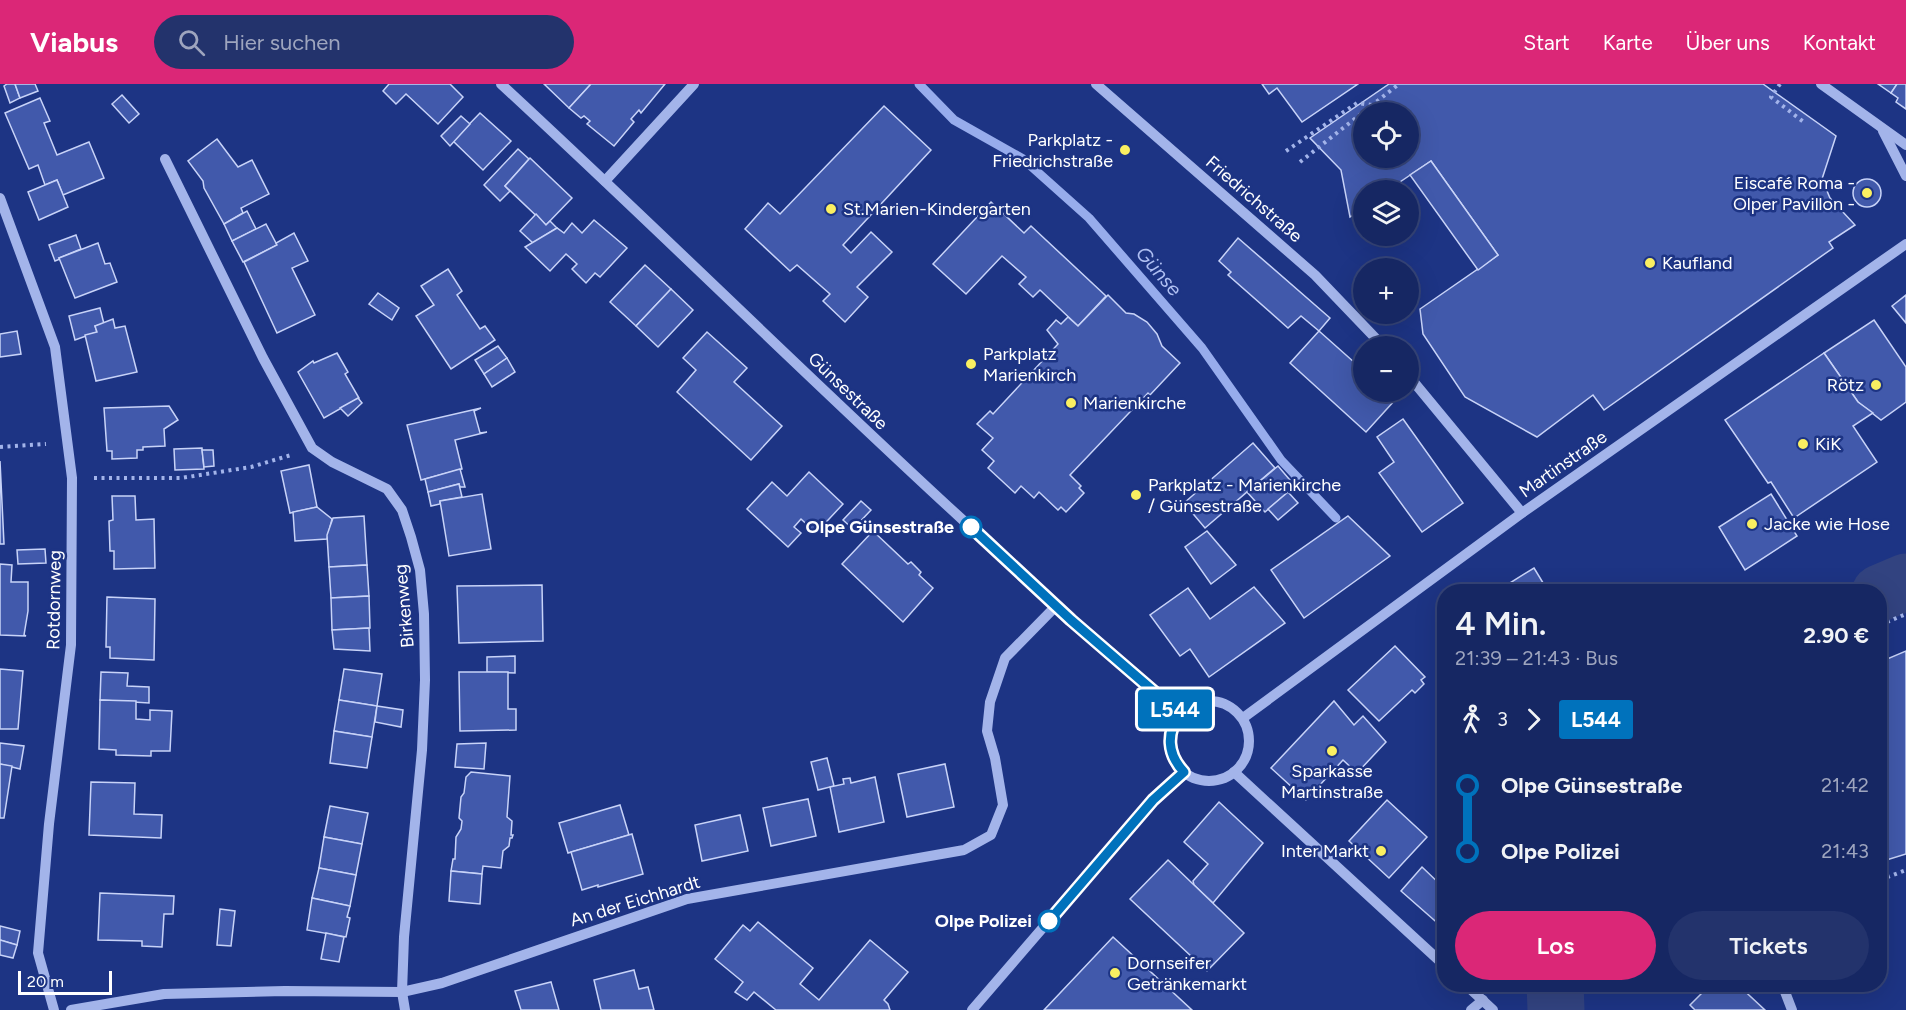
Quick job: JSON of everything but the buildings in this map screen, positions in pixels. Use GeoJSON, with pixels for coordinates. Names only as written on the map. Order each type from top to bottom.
{"type":"FeatureCollection","features":[{"type":"Feature","properties":{"kind":"street","name":"Günsestraße"},"geometry":{"type":"LineString","coordinates":[[501,84],[605,180],[881,444],[1056,606],[1180,714]]}},
{"type":"Feature","properties":{"kind":"street"},"geometry":{"type":"LineString","coordinates":[[605,180],[694,84]]}},
{"type":"Feature","properties":{"kind":"street","name":"Friedrichstraße"},"geometry":{"type":"LineString","coordinates":[[1096,84],[1315,275],[1373,336]]}},
{"type":"Feature","properties":{"kind":"street"},"geometry":{"type":"LineString","coordinates":[[1821,84],[1906,145]]}},
{"type":"Feature","properties":{"kind":"street"},"geometry":{"type":"LineString","coordinates":[[1882,128],[1906,176]]}},
{"type":"Feature","properties":{"kind":"street","name":"Birkenweg"},"geometry":{"type":"LineString","coordinates":[[165,159],[263,358],[312,448],[332,462],[387,489],[402,510],[420,570],[424,614],[425,692],[422,750],[404,937],[402,992],[405,1010]]}},
{"type":"Feature","properties":{"kind":"street","name":"Rotdornweg"},"geometry":{"type":"LineString","coordinates":[[0,198],[55,347],[72,478],[71,645],[49,824],[38,953],[54,1010]]}},
{"type":"Feature","properties":{"kind":"street","name":"Martinstraße"},"geometry":{"type":"LineString","coordinates":[[1242,718],[1522,513],[1906,244]]}},
{"type":"Feature","properties":{"kind":"street"},"geometry":{"type":"LineString","coordinates":[[1419,388],[1522,513]]}},
{"type":"Feature","properties":{"kind":"street","name":"An der Eichhardt"},"geometry":{"type":"LineString","coordinates":[[70,1010],[164,994],[285,991],[402,992],[442,983],[687,899],[964,850],[991,835],[1003,805],[995,758],[987,731],[990,702],[1005,658],[1056,606]]}},
{"type":"Feature","properties":{"kind":"street"},"geometry":{"type":"LineString","coordinates":[[1212,701],[1224,704],[1242,718],[1248,729],[1250,741],[1243,764],[1234,772],[1214,781],[1193,777],[1176,764],[1169,743],[1174,722],[1190,706],[1212,701]]}},
{"type":"Feature","properties":{"kind":"street"},"geometry":{"type":"LineString","coordinates":[[972,1010],[1153,800],[1184,772]]}},
{"type":"Feature","properties":{"kind":"street"},"geometry":{"type":"LineString","coordinates":[[1234,772],[1437,959]]}},
{"type":"Feature","properties":{"kind":"street"},"geometry":{"type":"LineString","coordinates":[[1474,992],[1493,1010]]}},
{"type":"Feature","properties":{"kind":"street"},"geometry":{"type":"LineString","coordinates":[[1785,992],[1791,1010]]}},
{"type":"Feature","properties":{"kind":"street"},"geometry":{"type":"LineString","coordinates":[[1471,1010],[1483,1000]]}},
{"type":"Feature","properties":{"kind":"path"},"geometry":{"type":"LineString","coordinates":[[1377,102],[1399,84]]}},
{"type":"Feature","properties":{"kind":"path"},"geometry":{"type":"LineString","coordinates":[[1780,84],[1771,97],[1804,123]]}},
{"type":"Feature","properties":{"kind":"path"},"geometry":{"type":"LineString","coordinates":[[1286,151],[1353,106]]}},
{"type":"Feature","properties":{"kind":"path"},"geometry":{"type":"LineString","coordinates":[[1300,162],[1353,121]]}},
{"type":"Feature","properties":{"kind":"path"},"geometry":{"type":"LineString","coordinates":[[0,447],[68,442]]}},
{"type":"Feature","properties":{"kind":"path"},"geometry":{"type":"LineString","coordinates":[[72,478],[182,477],[250,467],[312,448]]}},
{"type":"Feature","properties":{"kind":"path"},"geometry":{"type":"LineString","coordinates":[[1887,622],[1906,614]]}},
{"type":"Feature","properties":{"kind":"path"},"geometry":{"type":"LineString","coordinates":[[1887,877],[1906,870]]}},
{"type":"Feature","properties":{"kind":"waterway","name":"Günse"},"geometry":{"type":"LineString","coordinates":[[919,84],[954,120],[1023,159],[1089,218],[1202,348],[1281,460],[1336,518]]}},
{"type":"Feature","properties":{"kind":"waterway"},"geometry":{"type":"LineString","coordinates":[[1887,590],[1906,582]]}},
{"type":"Feature","properties":{"kind":"waterway"},"geometry":{"type":"LineString","coordinates":[[1555,992],[1556,1010]]}},
{"type":"Feature","properties":{"kind":"bus line","name":"L544"},"geometry":{"type":"LineString","coordinates":[[971,527],[1071,620],[1180,714],[1174,722],[1169,743],[1176,764],[1184,772],[1153,800],[1049,921]]}},
{"type":"Feature","properties":{"kind":"place","name":"Parkplatz - Friedrichstraße"},"geometry":{"type":"Point","coordinates":[1125,150]}},
{"type":"Feature","properties":{"kind":"place","name":"Eiscafé Roma - Olper Pavillon -"},"geometry":{"type":"Point","coordinates":[1867,193]}},
{"type":"Feature","properties":{"kind":"place","name":"St.Marien-Kindergarten"},"geometry":{"type":"Point","coordinates":[831,209]}},
{"type":"Feature","properties":{"kind":"place","name":"Kaufland"},"geometry":{"type":"Point","coordinates":[1650,263]}},
{"type":"Feature","properties":{"kind":"place","name":"Parkplatz Marienkirch"},"geometry":{"type":"Point","coordinates":[971,364]}},
{"type":"Feature","properties":{"kind":"place","name":"Rötz"},"geometry":{"type":"Point","coordinates":[1876,385]}},
{"type":"Feature","properties":{"kind":"place","name":"Marienkirche"},"geometry":{"type":"Point","coordinates":[1071,403]}},
{"type":"Feature","properties":{"kind":"place","name":"KiK"},"geometry":{"type":"Point","coordinates":[1803,444]}},
{"type":"Feature","properties":{"kind":"place","name":"Parkplatz - Marienkirche / Günsestraße"},"geometry":{"type":"Point","coordinates":[1136,495]}},
{"type":"Feature","properties":{"kind":"place","name":"Jacke wie Hose"},"geometry":{"type":"Point","coordinates":[1752,524]}},
{"type":"Feature","properties":{"kind":"place","name":"Olpe Günsestraße"},"geometry":{"type":"Point","coordinates":[971,527]}},
{"type":"Feature","properties":{"kind":"place","name":"Sparkasse Martinstraße"},"geometry":{"type":"Point","coordinates":[1332,751]}},
{"type":"Feature","properties":{"kind":"place","name":"Inter Markt"},"geometry":{"type":"Point","coordinates":[1381,851]}},
{"type":"Feature","properties":{"kind":"place","name":"Olpe Polizei"},"geometry":{"type":"Point","coordinates":[1049,921]}},
{"type":"Feature","properties":{"kind":"place","name":"Dornseifer Getränkemarkt"},"geometry":{"type":"Point","coordinates":[1115,973]}}]}
